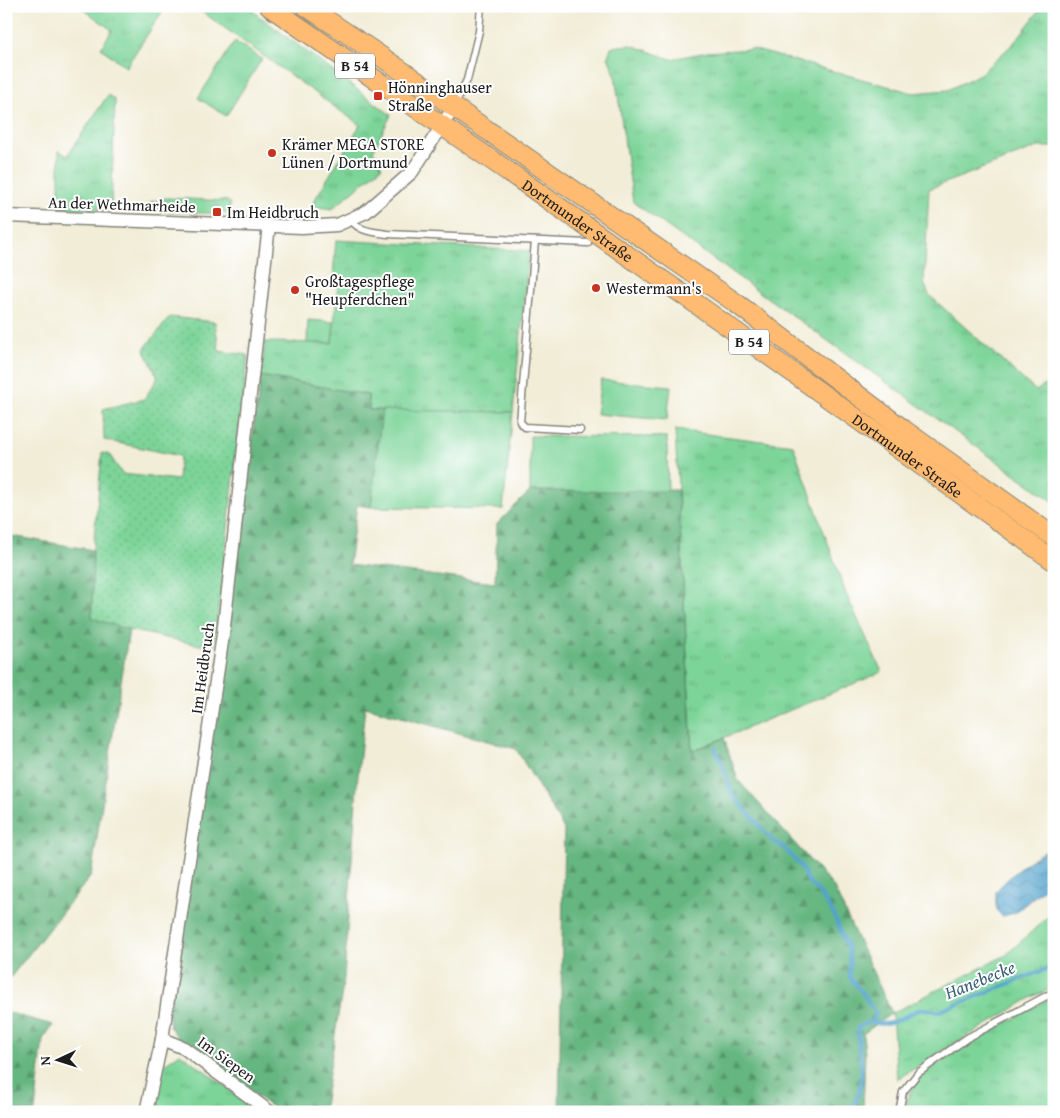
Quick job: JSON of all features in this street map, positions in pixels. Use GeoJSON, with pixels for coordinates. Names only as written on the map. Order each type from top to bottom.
{"type":"FeatureCollection","features":[{"type":"Feature","properties":{"kind":"main road","name":"Dortmunder Straße"},"geometry":{"type":"LineString","coordinates":[[269,6],[522,181],[1054,562]]}},
{"type":"Feature","properties":{"kind":"main road","name":"Dortmunder Straße"},"geometry":{"type":"LineString","coordinates":[[306,6],[736,303],[904,430],[1054,537]]}},
{"type":"Feature","properties":{"kind":"street","name":"An der Wethmarheide"},"geometry":{"type":"LineString","coordinates":[[6,216],[269,226],[319,227],[337,225],[352,220],[366,212],[412,172],[454,107]]}},
{"type":"Feature","properties":{"kind":"street","name":"Im Heidbruch"},"geometry":{"type":"LineString","coordinates":[[146,1112],[162,1039],[223,635],[269,226]]}},
{"type":"Feature","properties":{"kind":"street","name":"Im Siepen"},"geometry":{"type":"LineString","coordinates":[[162,1039],[184,1048],[270,1112]]}},
{"type":"Feature","properties":{"kind":"lane"},"geometry":{"type":"LineString","coordinates":[[454,107],[467,80],[480,30],[481,6]]}},
{"type":"Feature","properties":{"kind":"lane"},"geometry":{"type":"LineString","coordinates":[[352,220],[356,227],[381,233],[588,243]]}},
{"type":"Feature","properties":{"kind":"lane"},"geometry":{"type":"LineString","coordinates":[[536,241],[520,422],[525,426],[580,430]]}},
{"type":"Feature","properties":{"kind":"lane"},"geometry":{"type":"LineString","coordinates":[[899,1112],[903,1092],[918,1073],[967,1038],[1054,992]]}},
{"type":"Feature","properties":{"kind":"green space"},"geometry":{"type":"Polygon","coordinates":[[[79,6],[166,6],[126,67],[101,48],[112,30],[79,6]]]}},
{"type":"Feature","properties":{"kind":"green space"},"geometry":{"type":"Polygon","coordinates":[[[194,6],[246,6],[391,115],[373,151],[382,167],[332,209],[311,206],[360,125],[194,6]]]}},
{"type":"Feature","properties":{"kind":"green space"},"geometry":{"type":"Polygon","coordinates":[[[1043,6],[1054,6],[1054,147],[1038,147],[929,189],[924,283],[929,295],[1036,391],[1054,379],[1054,502],[633,202],[615,74],[608,57],[611,47],[631,45],[671,59],[707,52],[752,49],[913,93],[948,90],[980,74],[1013,44],[1043,6]]]}},
{"type":"Feature","properties":{"kind":"green space"},"geometry":{"type":"Polygon","coordinates":[[[235,41],[262,59],[226,116],[198,98],[235,41]]]}},
{"type":"Feature","properties":{"kind":"green space"},"geometry":{"type":"Polygon","coordinates":[[[108,95],[115,100],[111,210],[59,208],[59,150],[67,156],[108,95]]]}},
{"type":"Feature","properties":{"kind":"green space"},"geometry":{"type":"Polygon","coordinates":[[[166,198],[228,201],[230,203],[230,214],[150,211],[150,202],[166,198]]]}},
{"type":"Feature","properties":{"kind":"green space"},"geometry":{"type":"Polygon","coordinates":[[[336,240],[529,251],[513,412],[369,410],[368,395],[261,376],[265,342],[332,343],[338,283],[333,277],[336,240]]]}},
{"type":"Feature","properties":{"kind":"green space"},"geometry":{"type":"Polygon","coordinates":[[[170,317],[215,322],[219,351],[248,355],[214,648],[129,630],[92,618],[93,550],[102,453],[109,454],[122,474],[178,480],[180,456],[104,440],[103,409],[144,399],[158,378],[144,349],[170,317]]]}},
{"type":"Feature","properties":{"kind":"green space"},"geometry":{"type":"Polygon","coordinates":[[[308,320],[334,322],[332,343],[307,343],[308,320]]]}},
{"type":"Feature","properties":{"kind":"green space"},"geometry":{"type":"Polygon","coordinates":[[[261,376],[368,395],[369,410],[382,410],[371,507],[357,505],[349,565],[495,583],[497,524],[530,491],[678,490],[692,751],[724,738],[738,780],[833,886],[892,1013],[863,1034],[865,1053],[863,1112],[559,1112],[564,829],[516,749],[365,707],[357,785],[344,978],[323,1112],[279,1112],[180,1041],[170,1027],[168,1010],[261,376]]]}},
{"type":"Feature","properties":{"kind":"green space"},"geometry":{"type":"Polygon","coordinates":[[[601,380],[671,386],[667,420],[596,414],[601,380]]]}},
{"type":"Feature","properties":{"kind":"green space"},"geometry":{"type":"Polygon","coordinates":[[[382,410],[513,412],[503,509],[371,507],[382,410]]]}},
{"type":"Feature","properties":{"kind":"green space"},"geometry":{"type":"Polygon","coordinates":[[[675,430],[793,445],[846,594],[882,672],[692,751],[675,430]]]}},
{"type":"Feature","properties":{"kind":"green space"},"geometry":{"type":"Polygon","coordinates":[[[530,436],[667,437],[668,491],[530,491],[530,436]]]}},
{"type":"Feature","properties":{"kind":"green space"},"geometry":{"type":"Polygon","coordinates":[[[6,535],[93,550],[92,618],[129,630],[91,876],[6,983],[6,535]]]}},
{"type":"Feature","properties":{"kind":"green space"},"geometry":{"type":"Polygon","coordinates":[[[1054,911],[1054,988],[1034,996],[897,1079],[892,1013],[1006,955],[1054,911]]]}},
{"type":"Feature","properties":{"kind":"green space"},"geometry":{"type":"Polygon","coordinates":[[[1054,999],[1054,1112],[904,1112],[912,1088],[934,1066],[1046,1000],[1054,999]]]}},
{"type":"Feature","properties":{"kind":"green space"},"geometry":{"type":"Polygon","coordinates":[[[6,1010],[10,1013],[53,1025],[43,1039],[35,1112],[6,1112],[6,1010]]]}},
{"type":"Feature","properties":{"kind":"green space"},"geometry":{"type":"Polygon","coordinates":[[[180,1053],[261,1112],[150,1112],[156,1070],[180,1053]]]}},
{"type":"Feature","properties":{"kind":"water"},"geometry":{"type":"Polygon","coordinates":[[[1054,846],[1054,880],[1015,913],[1002,916],[999,914],[996,891],[1023,866],[1054,846]]]}},
{"type":"Feature","properties":{"kind":"waterway"},"geometry":{"type":"LineString","coordinates":[[715,748],[732,794],[773,841],[783,847],[800,865],[809,882],[832,911],[849,951],[850,978],[876,1014],[872,1021]]}},
{"type":"Feature","properties":{"kind":"waterway","name":"Hanebecke"},"geometry":{"type":"LineString","coordinates":[[850,1112],[861,1085],[858,1028],[871,1022],[890,1023],[919,1010],[931,1009],[937,1012],[1054,966]]}},
{"type":"Feature","properties":{"kind":"place","name":"Hönninghauser Straße"},"geometry":{"type":"Point","coordinates":[378,96]}},
{"type":"Feature","properties":{"kind":"place","name":"Krämer MEGA STORE Lünen / Dortmund"},"geometry":{"type":"Point","coordinates":[272,153]}},
{"type":"Feature","properties":{"kind":"place","name":"Im Heidbruch"},"geometry":{"type":"Point","coordinates":[217,212]}},
{"type":"Feature","properties":{"kind":"place","name":"Westermann's"},"geometry":{"type":"Point","coordinates":[596,288]}},
{"type":"Feature","properties":{"kind":"place","name":"Großtagespflege \"Heupferdchen\""},"geometry":{"type":"Point","coordinates":[295,290]}}]}
